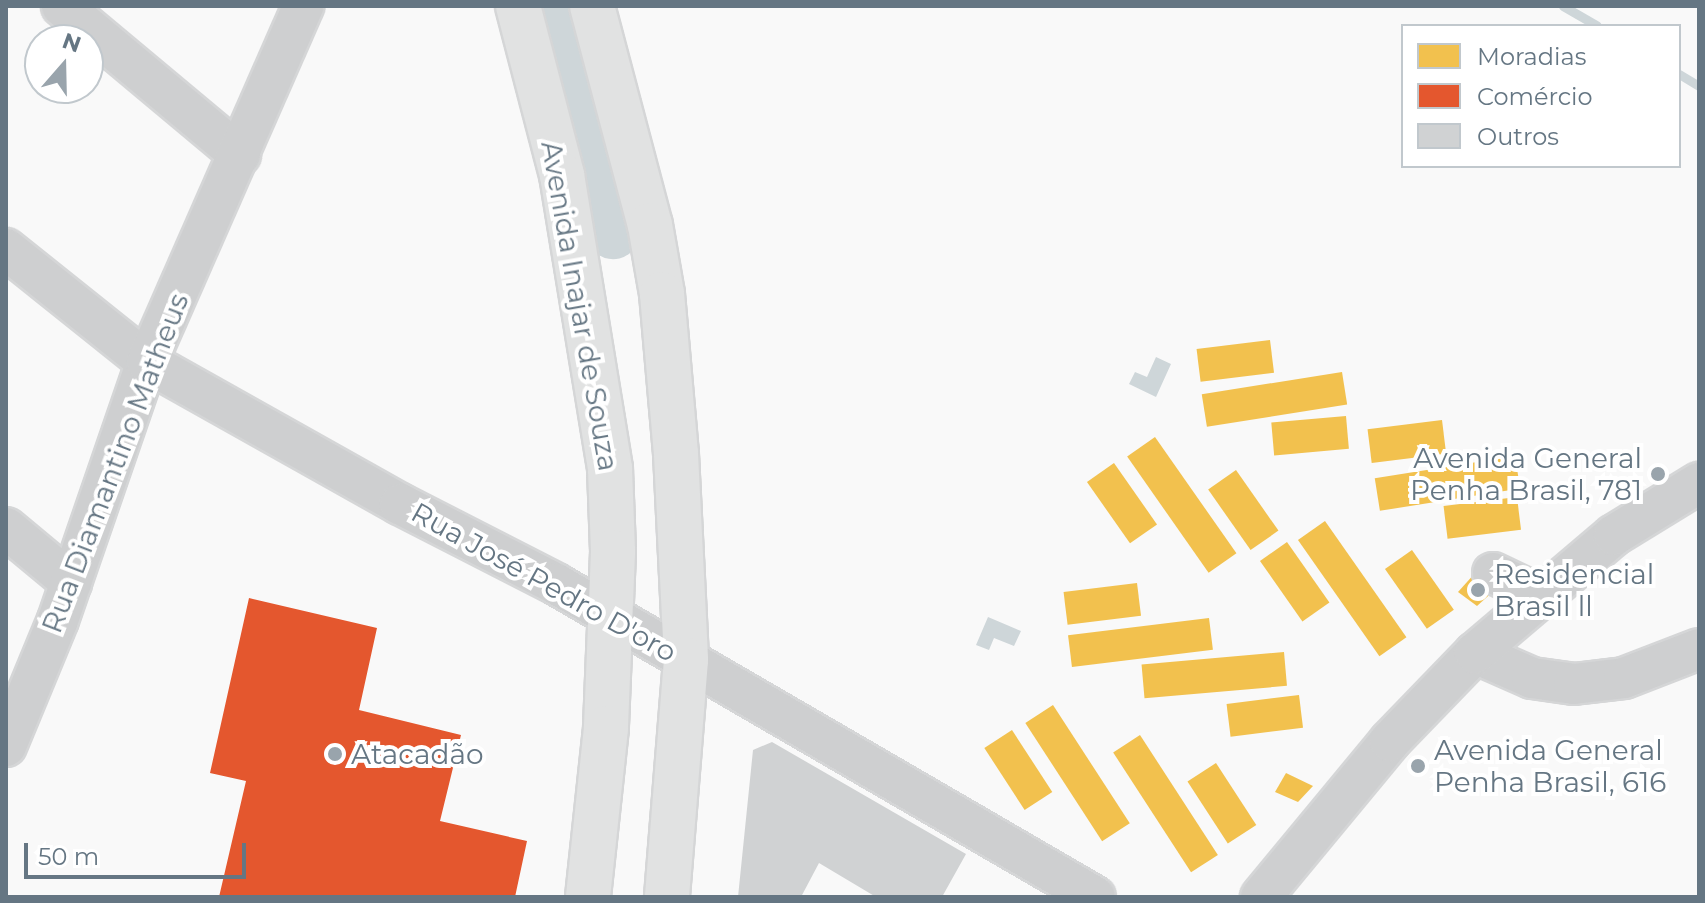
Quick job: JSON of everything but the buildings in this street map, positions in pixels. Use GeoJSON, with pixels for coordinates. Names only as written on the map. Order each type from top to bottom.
{"type":"FeatureCollection","features":[{"type":"Feature","properties":{"kind":"main road","name":"Avenida Inajar de Souza"},"geometry":{"type":"LineString","coordinates":[[518,6],[562,175],[610,469],[606,728],[588,897]]}},
{"type":"Feature","properties":{"kind":"main road"},"geometry":{"type":"LineString","coordinates":[[592,6],[638,166],[662,294],[686,660],[667,897]]}},
{"type":"Feature","properties":{"kind":"street"},"geometry":{"type":"LineString","coordinates":[[62,6],[240,155]]}},
{"type":"Feature","properties":{"kind":"street","name":"Rua Diamantino Matheus"},"geometry":{"type":"LineString","coordinates":[[6,746],[24,659],[71,582],[147,362],[303,6]]}},
{"type":"Feature","properties":{"kind":"street","name":"Rua José Pedro D'oro"},"geometry":{"type":"LineString","coordinates":[[6,249],[147,362],[609,616],[1095,897]]}},
{"type":"Feature","properties":{"kind":"street"},"geometry":{"type":"LineString","coordinates":[[1261,897],[1390,741],[1475,653],[1539,595],[1614,535],[1699,483]]}},
{"type":"Feature","properties":{"kind":"street"},"geometry":{"type":"LineString","coordinates":[[6,528],[71,582]]}},
{"type":"Feature","properties":{"kind":"street"},"geometry":{"type":"LineString","coordinates":[[1493,573],[1539,595]]}},
{"type":"Feature","properties":{"kind":"street"},"geometry":{"type":"LineString","coordinates":[[1475,653],[1532,678],[1574,684],[1624,678],[1699,649]]}},
{"type":"Feature","properties":{"kind":"shaded area"},"geometry":{"type":"Polygon","coordinates":[[[1156,357],[1171,364],[1156,397],[1129,384],[1135,372],[1147,377],[1156,357]]]}},
{"type":"Feature","properties":{"kind":"shaded area"},"geometry":{"type":"Polygon","coordinates":[[[988,617],[1021,631],[1014,646],[994,638],[989,650],[976,645],[988,617]]]}},
{"type":"Feature","properties":{"kind":"waterway"},"geometry":{"type":"LineString","coordinates":[[557,6],[613,232]]}},
{"type":"Feature","properties":{"kind":"waterway"},"geometry":{"type":"LineString","coordinates":[[1563,6],[1594,24]]}},
{"type":"Feature","properties":{"kind":"waterway"},"geometry":{"type":"LineString","coordinates":[[1681,75],[1699,86]]}},
{"type":"Feature","properties":{"kind":"place","name":"Avenida General Penha Brasil, 781"},"geometry":{"type":"Point","coordinates":[1658,474]}},
{"type":"Feature","properties":{"kind":"place","name":"Residencial Brasil ll"},"geometry":{"type":"Point","coordinates":[1478,590]}},
{"type":"Feature","properties":{"kind":"place","name":"Atacadão"},"geometry":{"type":"Point","coordinates":[335,754]}},
{"type":"Feature","properties":{"kind":"place","name":"Avenida General Penha Brasil, 616"},"geometry":{"type":"Point","coordinates":[1418,766]}}]}
